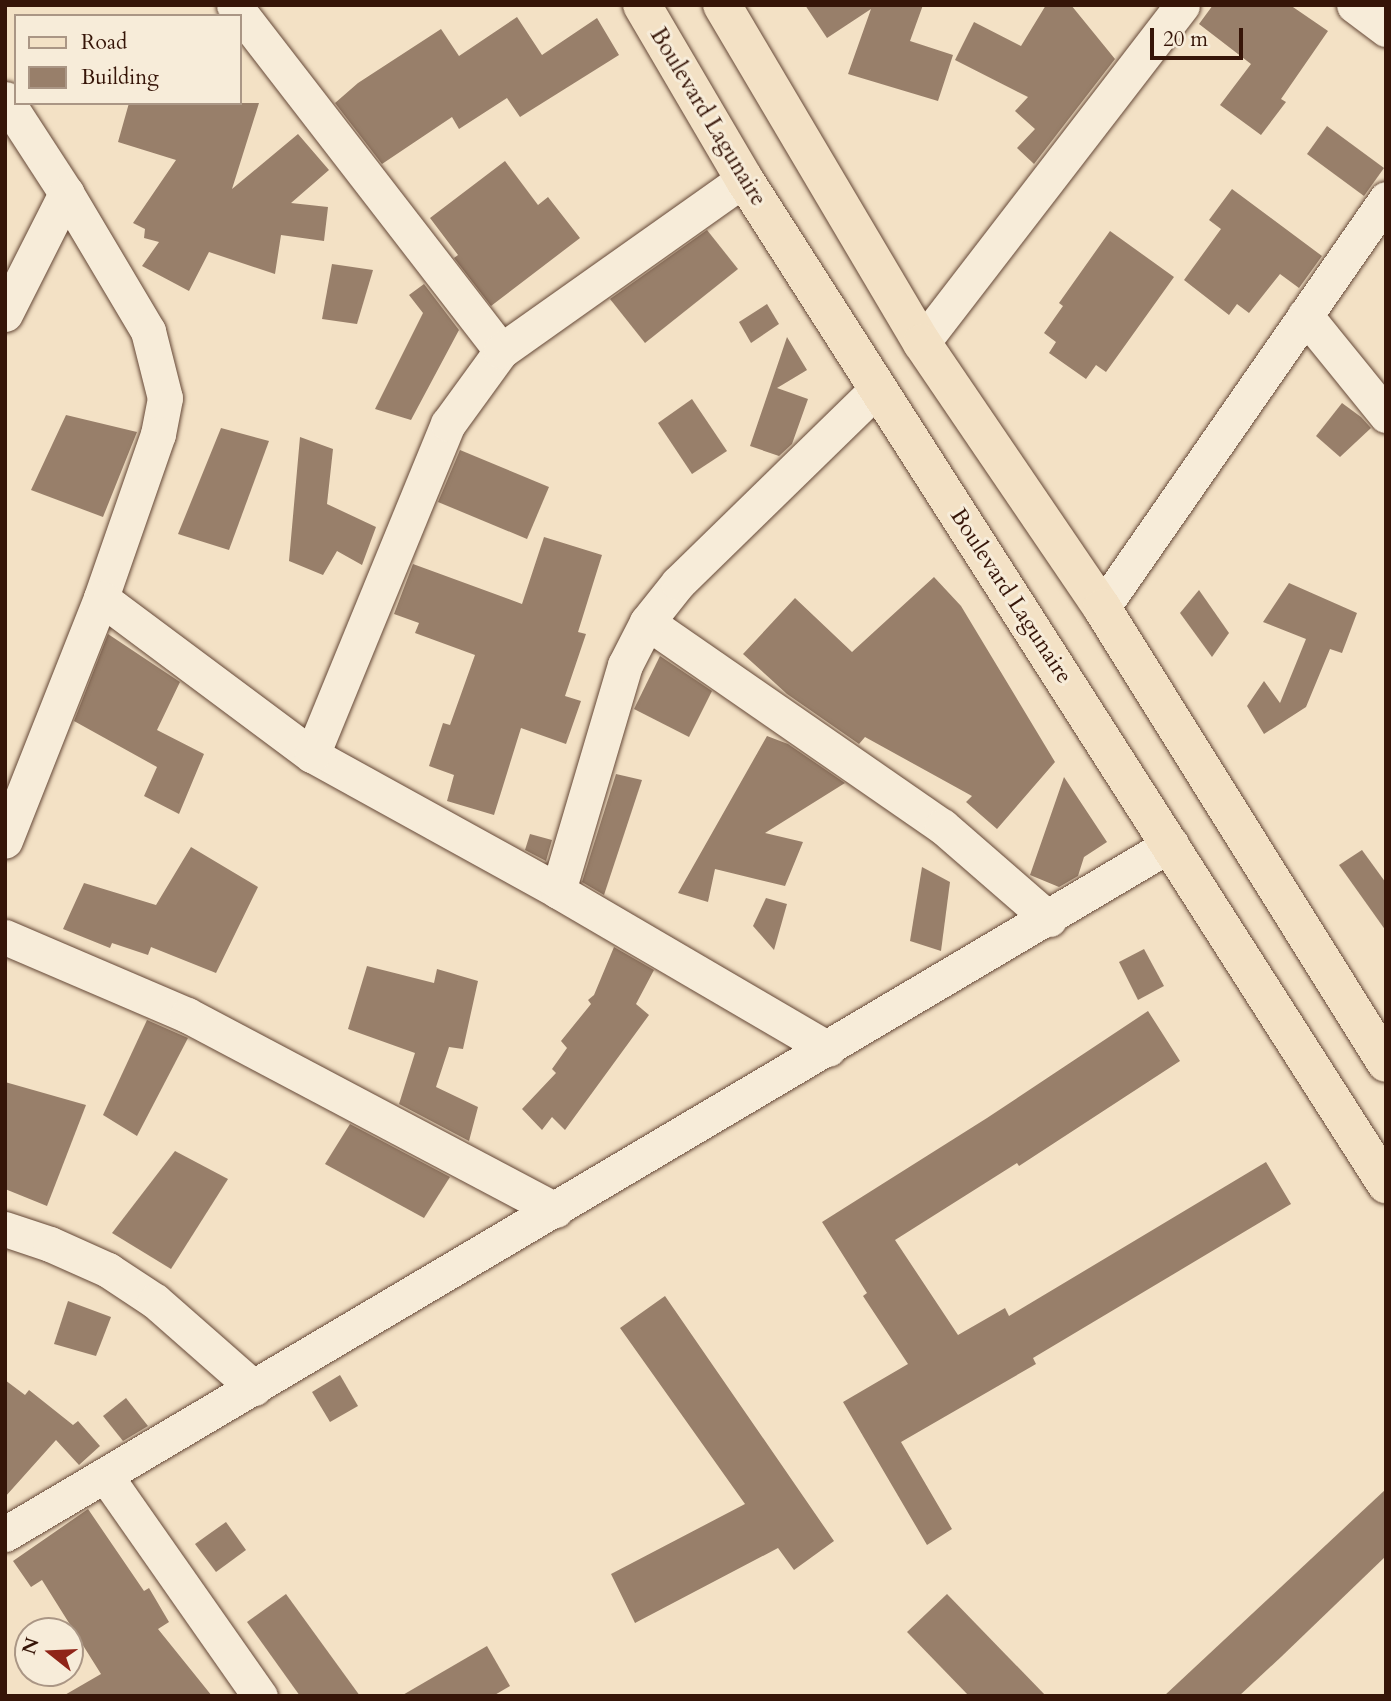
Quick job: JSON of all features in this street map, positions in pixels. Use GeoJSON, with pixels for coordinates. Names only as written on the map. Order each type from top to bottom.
{"type":"FeatureCollection","features":[{"type":"Feature","properties":{"kind":"main road","name":"Boulevard Lagunaire"},"geometry":{"type":"LineString","coordinates":[[642,5],[744,179],[1386,1184]]}},
{"type":"Feature","properties":{"kind":"main road"},"geometry":{"type":"LineString","coordinates":[[722,5],[922,343],[1102,608],[1386,1063]]}},
{"type":"Feature","properties":{"kind":"street"},"geometry":{"type":"LineString","coordinates":[[922,343],[1182,5]]}},
{"type":"Feature","properties":{"kind":"street"},"geometry":{"type":"LineString","coordinates":[[1354,5],[1386,29]]}},
{"type":"Feature","properties":{"kind":"street"},"geometry":{"type":"LineString","coordinates":[[242,17],[501,351]]}},
{"type":"Feature","properties":{"kind":"street"},"geometry":{"type":"LineString","coordinates":[[5,99],[66,192],[148,331],[165,397],[158,434],[101,598],[5,841]]}},
{"type":"Feature","properties":{"kind":"street"},"geometry":{"type":"LineString","coordinates":[[312,755],[448,424],[501,351],[744,179]]}},
{"type":"Feature","properties":{"kind":"street"},"geometry":{"type":"LineString","coordinates":[[5,314],[66,192]]}},
{"type":"Feature","properties":{"kind":"street"},"geometry":{"type":"LineString","coordinates":[[1102,608],[1386,199]]}},
{"type":"Feature","properties":{"kind":"street"},"geometry":{"type":"LineString","coordinates":[[1305,315],[1386,415]]}},
{"type":"Feature","properties":{"kind":"street"},"geometry":{"type":"LineString","coordinates":[[558,891],[625,665],[647,622],[678,583],[878,388]]}},
{"type":"Feature","properties":{"kind":"street"},"geometry":{"type":"LineString","coordinates":[[101,598],[312,755],[558,891],[828,1049]]}},
{"type":"Feature","properties":{"kind":"street"},"geometry":{"type":"LineString","coordinates":[[647,622],[943,826],[1049,919]]}},
{"type":"Feature","properties":{"kind":"street"},"geometry":{"type":"LineString","coordinates":[[5,1534],[1049,919],[1171,844]]}},
{"type":"Feature","properties":{"kind":"street"},"geometry":{"type":"LineString","coordinates":[[5,937],[187,1015],[556,1210]]}},
{"type":"Feature","properties":{"kind":"street"},"geometry":{"type":"LineString","coordinates":[[5,1229],[50,1244],[108,1270],[155,1301],[254,1388]]}},
{"type":"Feature","properties":{"kind":"street"},"geometry":{"type":"LineString","coordinates":[[105,1475],[260,1696]]}},
{"type":"Feature","properties":{"kind":"building"},"geometry":{"type":"Polygon","coordinates":[[[805,5],[923,5],[910,41],[953,55],[938,101],[848,74],[871,9],[827,38],[805,5]]]}},
{"type":"Feature","properties":{"kind":"building"},"geometry":{"type":"Polygon","coordinates":[[[1046,5],[1071,5],[1115,59],[1034,164],[1017,148],[1035,129],[1015,111],[1028,97],[955,60],[974,22],[1021,46],[1046,5]]]}},
{"type":"Feature","properties":{"kind":"building"},"geometry":{"type":"Polygon","coordinates":[[[1213,5],[1290,5],[1328,31],[1281,99],[1286,102],[1261,135],[1220,105],[1251,64],[1199,24],[1213,5]]]}},
{"type":"Feature","properties":{"kind":"building"},"geometry":{"type":"Polygon","coordinates":[[[517,17],[542,55],[597,18],[619,55],[520,117],[507,98],[459,129],[452,117],[382,164],[335,103],[358,83],[441,29],[459,56],[517,17]]]}},
{"type":"Feature","properties":{"kind":"building"},"geometry":{"type":"Polygon","coordinates":[[[259,103],[232,189],[298,134],[329,170],[291,203],[328,207],[324,241],[281,235],[275,274],[209,252],[189,291],[142,266],[159,242],[144,238],[145,229],[133,223],[176,160],[118,142],[128,105],[259,103]]]}},
{"type":"Feature","properties":{"kind":"building"},"geometry":{"type":"Polygon","coordinates":[[[1327,126],[1384,168],[1364,196],[1307,154],[1327,126]]]}},
{"type":"Feature","properties":{"kind":"building"},"geometry":{"type":"Polygon","coordinates":[[[505,161],[538,205],[548,197],[580,238],[491,306],[454,258],[458,255],[430,218],[505,161]]]}},
{"type":"Feature","properties":{"kind":"building"},"geometry":{"type":"Polygon","coordinates":[[[1232,189],[1322,256],[1299,288],[1280,274],[1249,313],[1237,304],[1229,315],[1184,280],[1221,229],[1209,220],[1232,189]]]}},
{"type":"Feature","properties":{"kind":"building"},"geometry":{"type":"Polygon","coordinates":[[[707,230],[738,269],[645,343],[610,299],[707,230]]]}},
{"type":"Feature","properties":{"kind":"building"},"geometry":{"type":"Polygon","coordinates":[[[1110,231],[1174,277],[1106,372],[1096,365],[1086,379],[1049,353],[1056,342],[1044,333],[1063,306],[1059,303],[1110,231]]]}},
{"type":"Feature","properties":{"kind":"building"},"geometry":{"type":"Polygon","coordinates":[[[332,264],[373,270],[357,324],[322,319],[332,264]]]}},
{"type":"Feature","properties":{"kind":"building"},"geometry":{"type":"Polygon","coordinates":[[[424,284],[459,330],[411,420],[375,409],[423,313],[409,295],[424,284]]]}},
{"type":"Feature","properties":{"kind":"building"},"geometry":{"type":"Polygon","coordinates":[[[767,304],[779,324],[751,343],[739,322],[767,304]]]}},
{"type":"Feature","properties":{"kind":"building"},"geometry":{"type":"Polygon","coordinates":[[[787,337],[807,370],[777,388],[808,399],[792,444],[779,456],[750,446],[787,337]]]}},
{"type":"Feature","properties":{"kind":"building"},"geometry":{"type":"Polygon","coordinates":[[[692,399],[727,451],[692,474],[658,423],[692,399]]]}},
{"type":"Feature","properties":{"kind":"building"},"geometry":{"type":"Polygon","coordinates":[[[1342,403],[1371,428],[1340,457],[1316,436],[1342,403]]]}},
{"type":"Feature","properties":{"kind":"building"},"geometry":{"type":"Polygon","coordinates":[[[66,415],[137,432],[103,517],[31,490],[66,415]]]}},
{"type":"Feature","properties":{"kind":"building"},"geometry":{"type":"Polygon","coordinates":[[[221,428],[269,441],[229,550],[178,534],[221,428]]]}},
{"type":"Feature","properties":{"kind":"building"},"geometry":{"type":"Polygon","coordinates":[[[300,437],[333,449],[327,504],[376,527],[362,565],[337,551],[323,575],[289,561],[300,437]]]}},
{"type":"Feature","properties":{"kind":"building"},"geometry":{"type":"Polygon","coordinates":[[[460,450],[549,487],[527,539],[438,502],[460,450]]]}},
{"type":"Feature","properties":{"kind":"building"},"geometry":{"type":"Polygon","coordinates":[[[544,537],[602,555],[578,632],[586,634],[565,696],[581,701],[566,744],[521,728],[494,815],[447,801],[454,775],[429,766],[443,723],[450,725],[475,655],[415,633],[419,623],[394,614],[413,564],[522,604],[544,537]]]}},
{"type":"Feature","properties":{"kind":"building"},"geometry":{"type":"Polygon","coordinates":[[[934,577],[961,606],[1055,762],[997,829],[966,802],[972,796],[865,737],[859,744],[787,694],[743,654],[795,598],[852,652],[934,577]]]}},
{"type":"Feature","properties":{"kind":"building"},"geometry":{"type":"Polygon","coordinates":[[[1289,583],[1357,613],[1342,653],[1330,649],[1306,707],[1264,734],[1247,706],[1264,681],[1280,703],[1306,639],[1263,622],[1289,583]]]}},
{"type":"Feature","properties":{"kind":"building"},"geometry":{"type":"Polygon","coordinates":[[[1199,590],[1229,633],[1212,657],[1180,613],[1199,590]]]}},
{"type":"Feature","properties":{"kind":"building"},"geometry":{"type":"Polygon","coordinates":[[[108,634],[180,682],[157,730],[204,754],[179,814],[144,796],[157,767],[74,721],[108,634]]]}},
{"type":"Feature","properties":{"kind":"building"},"geometry":{"type":"Polygon","coordinates":[[[660,656],[712,691],[689,737],[634,709],[660,656]]]}},
{"type":"Feature","properties":{"kind":"building"},"geometry":{"type":"Polygon","coordinates":[[[767,736],[788,744],[845,783],[765,833],[803,842],[785,886],[715,869],[708,902],[678,893],[767,736]]]}},
{"type":"Feature","properties":{"kind":"building"},"geometry":{"type":"Polygon","coordinates":[[[616,774],[642,780],[604,895],[582,882],[616,774]]]}},
{"type":"Feature","properties":{"kind":"building"},"geometry":{"type":"Polygon","coordinates":[[[1064,777],[1107,842],[1084,857],[1078,876],[1059,887],[1030,875],[1064,777]]]}},
{"type":"Feature","properties":{"kind":"building"},"geometry":{"type":"Polygon","coordinates":[[[530,834],[552,840],[546,861],[525,850],[530,834]]]}},
{"type":"Feature","properties":{"kind":"building"},"geometry":{"type":"Polygon","coordinates":[[[191,847],[258,887],[216,973],[151,947],[148,955],[112,943],[110,948],[63,929],[84,883],[156,905],[191,847]]]}},
{"type":"Feature","properties":{"kind":"building"},"geometry":{"type":"Polygon","coordinates":[[[1362,850],[1386,883],[1386,931],[1339,865],[1362,850]]]}},
{"type":"Feature","properties":{"kind":"building"},"geometry":{"type":"Polygon","coordinates":[[[922,867],[950,882],[941,951],[910,941],[922,867]]]}},
{"type":"Feature","properties":{"kind":"building"},"geometry":{"type":"Polygon","coordinates":[[[766,898],[787,904],[774,950],[753,926],[766,898]]]}},
{"type":"Feature","properties":{"kind":"building"},"geometry":{"type":"Polygon","coordinates":[[[614,947],[654,970],[636,1004],[649,1015],[565,1130],[552,1117],[542,1130],[522,1109],[556,1073],[552,1069],[567,1048],[561,1041],[591,1004],[588,1000],[594,995],[614,947]]]}},
{"type":"Feature","properties":{"kind":"building"},"geometry":{"type":"Polygon","coordinates":[[[1144,949],[1164,986],[1138,1000],[1119,962],[1144,949]]]}},
{"type":"Feature","properties":{"kind":"building"},"geometry":{"type":"Polygon","coordinates":[[[367,966],[434,983],[437,969],[478,981],[463,1049],[449,1047],[436,1087],[478,1107],[469,1141],[399,1104],[415,1053],[348,1029],[367,966]]]}},
{"type":"Feature","properties":{"kind":"building"},"geometry":{"type":"Polygon","coordinates":[[[1148,1011],[1180,1061],[1019,1166],[1017,1163],[895,1240],[958,1335],[1005,1308],[1009,1316],[1266,1162],[1291,1204],[1033,1358],[1036,1364],[901,1442],[952,1529],[927,1545],[843,1402],[908,1364],[863,1296],[867,1293],[822,1222],[987,1118],[1148,1011]]]}},
{"type":"Feature","properties":{"kind":"building"},"geometry":{"type":"Polygon","coordinates":[[[147,1020],[188,1038],[137,1136],[103,1115],[147,1020]]]}},
{"type":"Feature","properties":{"kind":"building"},"geometry":{"type":"Polygon","coordinates":[[[5,1082],[86,1105],[47,1206],[5,1189],[5,1082]]]}},
{"type":"Feature","properties":{"kind":"building"},"geometry":{"type":"Polygon","coordinates":[[[350,1124],[450,1177],[424,1218],[325,1164],[350,1124]]]}},
{"type":"Feature","properties":{"kind":"building"},"geometry":{"type":"Polygon","coordinates":[[[175,1151],[228,1179],[171,1269],[112,1233],[175,1151]]]}},
{"type":"Feature","properties":{"kind":"building"},"geometry":{"type":"Polygon","coordinates":[[[665,1296],[834,1541],[794,1570],[778,1548],[635,1623],[611,1574],[745,1504],[620,1328],[665,1296]]]}},
{"type":"Feature","properties":{"kind":"building"},"geometry":{"type":"Polygon","coordinates":[[[68,1301],[111,1317],[96,1356],[54,1344],[68,1301]]]}},
{"type":"Feature","properties":{"kind":"building"},"geometry":{"type":"Polygon","coordinates":[[[340,1375],[358,1406],[330,1422],[312,1392],[340,1375]]]}},
{"type":"Feature","properties":{"kind":"building"},"geometry":{"type":"Polygon","coordinates":[[[5,1380],[25,1395],[29,1390],[73,1425],[78,1421],[100,1446],[79,1465],[56,1440],[5,1497],[5,1380]]]}},
{"type":"Feature","properties":{"kind":"building"},"geometry":{"type":"Polygon","coordinates":[[[126,1398],[148,1426],[123,1441],[103,1416],[126,1398]]]}},
{"type":"Feature","properties":{"kind":"building"},"geometry":{"type":"Polygon","coordinates":[[[1386,1489],[1386,1556],[1281,1657],[1239,1696],[1164,1696],[1386,1489]]]}},
{"type":"Feature","properties":{"kind":"building"},"geometry":{"type":"Polygon","coordinates":[[[88,1509],[144,1591],[149,1588],[169,1622],[158,1629],[212,1696],[63,1696],[79,1687],[84,1687],[84,1684],[101,1674],[84,1647],[84,1617],[65,1617],[42,1580],[31,1587],[13,1561],[88,1509]]]}},
{"type":"Feature","properties":{"kind":"building"},"geometry":{"type":"Polygon","coordinates":[[[226,1522],[246,1550],[216,1572],[195,1544],[226,1522]]]}},
{"type":"Feature","properties":{"kind":"building"},"geometry":{"type":"Polygon","coordinates":[[[286,1594],[360,1696],[300,1696],[247,1622],[286,1594]]]}},
{"type":"Feature","properties":{"kind":"building"},"geometry":{"type":"Polygon","coordinates":[[[947,1594],[1046,1696],[969,1696],[907,1632],[947,1594]]]}},
{"type":"Feature","properties":{"kind":"building"},"geometry":{"type":"Polygon","coordinates":[[[487,1646],[510,1686],[493,1696],[401,1696],[487,1646]]]}}]}
